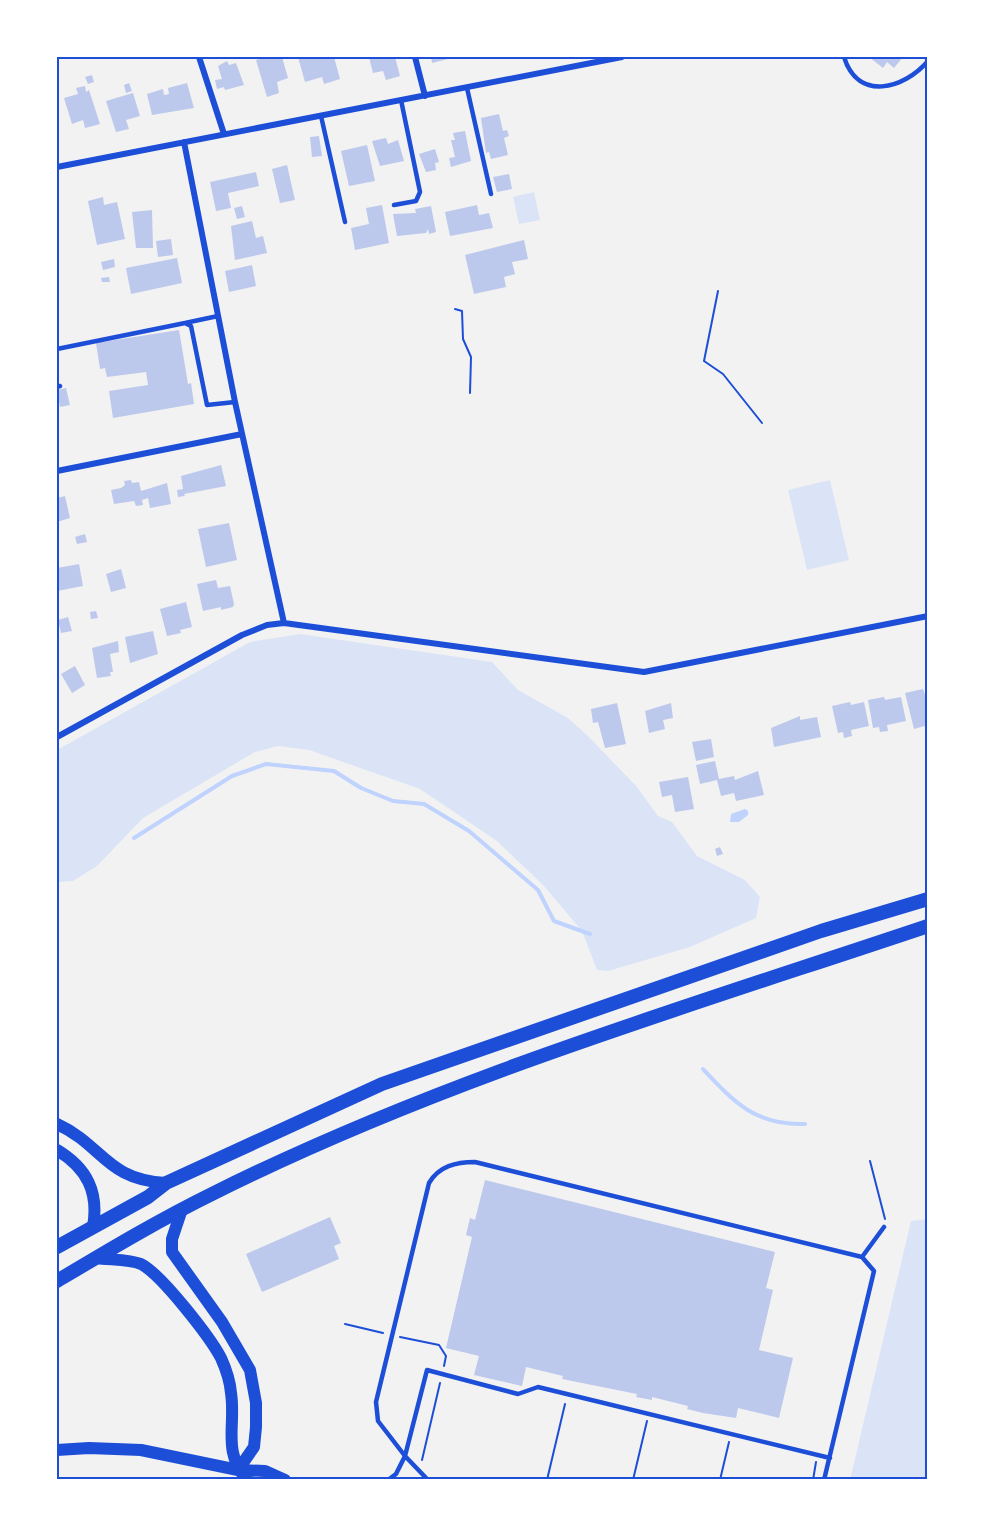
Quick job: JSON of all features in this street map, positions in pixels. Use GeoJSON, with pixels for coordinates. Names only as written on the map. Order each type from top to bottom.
{"type":"FeatureCollection","features":[{"type":"Feature","properties":{"kind":"highway"},"geometry":{"type":"LineString","coordinates":[[57,1247],[148,1197],[166,1183],[381,1084],[810,935],[928,898]]}},
{"type":"Feature","properties":{"kind":"highway"},"geometry":{"type":"LineString","coordinates":[[57,1281],[107,1249],[182,1209],[283,1160],[464,1084],[622,1027],[928,926]]}},
{"type":"Feature","properties":{"kind":"main road"},"geometry":{"type":"LineString","coordinates":[[57,1124],[124,1174],[148,1182],[166,1183]]}},
{"type":"Feature","properties":{"kind":"main road"},"geometry":{"type":"LineString","coordinates":[[57,1150],[72,1160],[88,1177],[96,1199],[93,1227]]}},
{"type":"Feature","properties":{"kind":"main road"},"geometry":{"type":"LineString","coordinates":[[182,1209],[172,1239],[172,1252],[237,1346],[250,1370],[254,1385],[256,1427],[254,1447],[238,1470]]}},
{"type":"Feature","properties":{"kind":"main road"},"geometry":{"type":"LineString","coordinates":[[96,1258],[140,1264],[157,1276],[215,1348],[228,1378],[232,1395],[230,1441],[238,1470],[247,1480]]}},
{"type":"Feature","properties":{"kind":"main road"},"geometry":{"type":"LineString","coordinates":[[57,1450],[88,1448],[141,1450],[238,1470],[265,1471],[285,1480]]}},
{"type":"Feature","properties":{"kind":"street"},"geometry":{"type":"LineString","coordinates":[[199,57],[224,134]]}},
{"type":"Feature","properties":{"kind":"street"},"geometry":{"type":"LineString","coordinates":[[415,57],[425,96]]}},
{"type":"Feature","properties":{"kind":"street"},"geometry":{"type":"LineString","coordinates":[[57,167],[622,57]]}},
{"type":"Feature","properties":{"kind":"street"},"geometry":{"type":"LineString","coordinates":[[184,142],[235,402],[284,623]]}},
{"type":"Feature","properties":{"kind":"street"},"geometry":{"type":"LineString","coordinates":[[57,471],[242,434]]}},
{"type":"Feature","properties":{"kind":"street"},"geometry":{"type":"LineString","coordinates":[[57,737],[242,635],[267,625],[284,623],[644,672],[928,616]]}},
{"type":"Feature","properties":{"kind":"lane"},"geometry":{"type":"LineString","coordinates":[[844,57],[856,79],[873,86],[902,83],[916,74],[928,61]]}},
{"type":"Feature","properties":{"kind":"lane"},"geometry":{"type":"LineString","coordinates":[[467,88],[491,194]]}},
{"type":"Feature","properties":{"kind":"lane"},"geometry":{"type":"LineString","coordinates":[[394,205],[416,201],[420,192],[401,100]]}},
{"type":"Feature","properties":{"kind":"lane"},"geometry":{"type":"LineString","coordinates":[[321,116],[345,222]]}},
{"type":"Feature","properties":{"kind":"lane"},"geometry":{"type":"LineString","coordinates":[[57,349],[218,316]]}},
{"type":"Feature","properties":{"kind":"lane"},"geometry":{"type":"LineString","coordinates":[[186,323],[191,326],[207,405],[235,402]]}},
{"type":"Feature","properties":{"kind":"lane"},"geometry":{"type":"LineString","coordinates":[[428,1480],[405,1456],[378,1421],[376,1402],[429,1183],[441,1170],[458,1162],[475,1161],[862,1257],[873,1271],[824,1480]]}},
{"type":"Feature","properties":{"kind":"lane"},"geometry":{"type":"LineString","coordinates":[[862,1257],[884,1227]]}},
{"type":"Feature","properties":{"kind":"lane"},"geometry":{"type":"LineString","coordinates":[[388,1480],[396,1474],[405,1456],[427,1370],[518,1394],[538,1387],[830,1458]]}},
{"type":"Feature","properties":{"kind":"path"},"geometry":{"type":"LineString","coordinates":[[718,291],[704,361],[723,374],[762,423]]}},
{"type":"Feature","properties":{"kind":"path"},"geometry":{"type":"LineString","coordinates":[[455,309],[462,311],[463,339],[471,357],[470,393]]}},
{"type":"Feature","properties":{"kind":"path"},"geometry":{"type":"LineString","coordinates":[[870,1161],[886,1215],[884,1227]]}},
{"type":"Feature","properties":{"kind":"path"},"geometry":{"type":"LineString","coordinates":[[345,1324],[439,1345],[446,1356],[419,1470]]}},
{"type":"Feature","properties":{"kind":"path"},"geometry":{"type":"LineString","coordinates":[[547,1480],[568,1394]]}},
{"type":"Feature","properties":{"kind":"path"},"geometry":{"type":"LineString","coordinates":[[633,1480],[649,1413]]}},
{"type":"Feature","properties":{"kind":"path"},"geometry":{"type":"LineString","coordinates":[[720,1480],[731,1434]]}},
{"type":"Feature","properties":{"kind":"path"},"geometry":{"type":"LineString","coordinates":[[813,1480],[817,1455]]}},
{"type":"Feature","properties":{"kind":"shaded area"},"geometry":{"type":"Polygon","coordinates":[[[534,192],[540,220],[519,224],[513,197],[534,192]]]}},
{"type":"Feature","properties":{"kind":"shaded area"},"geometry":{"type":"Polygon","coordinates":[[[830,480],[849,560],[807,570],[788,490],[830,480]]]}},
{"type":"Feature","properties":{"kind":"shaded area"},"geometry":{"type":"Polygon","coordinates":[[[300,634],[492,662],[518,690],[568,718],[589,737],[637,787],[658,816],[672,822],[697,856],[745,880],[760,897],[756,918],[690,947],[608,971],[597,970],[582,931],[543,885],[497,841],[420,789],[309,750],[278,746],[255,752],[143,818],[97,866],[73,881],[57,882],[57,750],[250,642],[300,634]]]}},
{"type":"Feature","properties":{"kind":"shaded area"},"geometry":{"type":"Polygon","coordinates":[[[928,1219],[928,1480],[850,1480],[911,1221],[928,1219]]]}},
{"type":"Feature","properties":{"kind":"water"},"geometry":{"type":"Polygon","coordinates":[[[745,809],[748,815],[739,822],[730,822],[731,814],[745,809]]]}},
{"type":"Feature","properties":{"kind":"building"},"geometry":{"type":"Polygon","coordinates":[[[282,57],[288,78],[277,82],[279,93],[267,97],[256,60],[282,57]]]}},
{"type":"Feature","properties":{"kind":"building"},"geometry":{"type":"Polygon","coordinates":[[[298,57],[334,57],[340,79],[324,84],[322,77],[305,82],[298,57]]]}},
{"type":"Feature","properties":{"kind":"building"},"geometry":{"type":"Polygon","coordinates":[[[369,57],[395,57],[400,76],[386,80],[383,71],[373,73],[369,57]]]}},
{"type":"Feature","properties":{"kind":"building"},"geometry":{"type":"Polygon","coordinates":[[[431,57],[452,57],[452,58],[432,63],[431,57]]]}},
{"type":"Feature","properties":{"kind":"building"},"geometry":{"type":"Polygon","coordinates":[[[869,57],[903,57],[894,68],[887,62],[883,68],[869,57]]]}},
{"type":"Feature","properties":{"kind":"building"},"geometry":{"type":"Polygon","coordinates":[[[227,61],[229,65],[236,63],[244,85],[225,90],[224,87],[217,89],[215,80],[222,79],[218,66],[227,61]]]}},
{"type":"Feature","properties":{"kind":"building"},"geometry":{"type":"Polygon","coordinates":[[[92,75],[94,82],[88,84],[85,77],[92,75]]]}},
{"type":"Feature","properties":{"kind":"building"},"geometry":{"type":"Polygon","coordinates":[[[129,83],[132,91],[126,93],[124,85],[129,83]]]}},
{"type":"Feature","properties":{"kind":"building"},"geometry":{"type":"Polygon","coordinates":[[[187,83],[194,108],[152,115],[147,94],[163,89],[164,95],[169,94],[168,88],[187,83]]]}},
{"type":"Feature","properties":{"kind":"building"},"geometry":{"type":"Polygon","coordinates":[[[85,86],[86,92],[89,90],[100,124],[85,128],[83,120],[72,124],[64,98],[78,94],[76,88],[85,86]]]}},
{"type":"Feature","properties":{"kind":"building"},"geometry":{"type":"Polygon","coordinates":[[[133,93],[140,116],[126,120],[129,129],[116,132],[106,101],[133,93]]]}},
{"type":"Feature","properties":{"kind":"building"},"geometry":{"type":"Polygon","coordinates":[[[499,114],[503,131],[507,130],[509,136],[504,138],[508,155],[491,159],[489,152],[486,153],[481,118],[499,114]]]}},
{"type":"Feature","properties":{"kind":"building"},"geometry":{"type":"Polygon","coordinates":[[[465,131],[471,161],[451,167],[449,158],[455,157],[451,140],[455,140],[453,133],[465,131]]]}},
{"type":"Feature","properties":{"kind":"building"},"geometry":{"type":"Polygon","coordinates":[[[319,136],[322,156],[312,157],[310,137],[319,136]]]}},
{"type":"Feature","properties":{"kind":"building"},"geometry":{"type":"Polygon","coordinates":[[[386,138],[388,144],[398,140],[404,161],[380,166],[372,141],[386,138]]]}},
{"type":"Feature","properties":{"kind":"building"},"geometry":{"type":"Polygon","coordinates":[[[367,145],[375,181],[349,186],[341,151],[367,145]]]}},
{"type":"Feature","properties":{"kind":"building"},"geometry":{"type":"Polygon","coordinates":[[[435,149],[439,162],[435,163],[436,170],[426,172],[419,154],[435,149]]]}},
{"type":"Feature","properties":{"kind":"building"},"geometry":{"type":"Polygon","coordinates":[[[287,165],[295,200],[280,203],[272,169],[287,165]]]}},
{"type":"Feature","properties":{"kind":"building"},"geometry":{"type":"Polygon","coordinates":[[[256,172],[259,186],[228,193],[231,208],[216,211],[210,182],[256,172]]]}},
{"type":"Feature","properties":{"kind":"building"},"geometry":{"type":"Polygon","coordinates":[[[509,174],[512,189],[497,192],[493,177],[509,174]]]}},
{"type":"Feature","properties":{"kind":"building"},"geometry":{"type":"Polygon","coordinates":[[[103,197],[104,205],[117,202],[125,239],[97,245],[88,201],[103,197]]]}},
{"type":"Feature","properties":{"kind":"building"},"geometry":{"type":"Polygon","coordinates":[[[382,205],[389,243],[355,250],[351,228],[369,224],[366,208],[382,205]]]}},
{"type":"Feature","properties":{"kind":"building"},"geometry":{"type":"Polygon","coordinates":[[[477,205],[479,215],[489,213],[493,228],[450,236],[445,212],[477,205]]]}},
{"type":"Feature","properties":{"kind":"building"},"geometry":{"type":"Polygon","coordinates":[[[242,206],[245,217],[237,219],[234,208],[242,206]]]}},
{"type":"Feature","properties":{"kind":"building"},"geometry":{"type":"Polygon","coordinates":[[[431,206],[436,232],[429,234],[428,229],[426,233],[397,236],[393,214],[416,213],[415,209],[431,206]]]}},
{"type":"Feature","properties":{"kind":"building"},"geometry":{"type":"Polygon","coordinates":[[[152,210],[153,248],[136,248],[132,212],[152,210]]]}},
{"type":"Feature","properties":{"kind":"building"},"geometry":{"type":"Polygon","coordinates":[[[252,221],[256,238],[263,236],[267,253],[235,260],[231,226],[252,221]]]}},
{"type":"Feature","properties":{"kind":"building"},"geometry":{"type":"Polygon","coordinates":[[[171,239],[173,255],[158,257],[156,241],[171,239]]]}},
{"type":"Feature","properties":{"kind":"building"},"geometry":{"type":"Polygon","coordinates":[[[524,240],[528,259],[512,262],[515,274],[504,277],[506,287],[474,294],[465,255],[524,240]]]}},
{"type":"Feature","properties":{"kind":"building"},"geometry":{"type":"Polygon","coordinates":[[[177,258],[182,283],[131,294],[126,268],[177,258]]]}},
{"type":"Feature","properties":{"kind":"building"},"geometry":{"type":"Polygon","coordinates":[[[114,259],[115,267],[103,270],[101,262],[114,259]]]}},
{"type":"Feature","properties":{"kind":"building"},"geometry":{"type":"Polygon","coordinates":[[[252,265],[256,286],[229,292],[225,271],[252,265]]]}},
{"type":"Feature","properties":{"kind":"building"},"geometry":{"type":"Polygon","coordinates":[[[109,277],[110,282],[102,282],[101,278],[109,277]]]}},
{"type":"Feature","properties":{"kind":"building"},"geometry":{"type":"Polygon","coordinates":[[[179,330],[188,384],[191,383],[194,404],[113,418],[109,391],[148,385],[146,372],[107,377],[105,368],[100,369],[96,343],[179,330]]]}},
{"type":"Feature","properties":{"kind":"building"},"geometry":{"type":"Polygon","coordinates":[[[66,388],[70,405],[60,407],[57,390],[66,388]]]}},
{"type":"Feature","properties":{"kind":"building"},"geometry":{"type":"Polygon","coordinates":[[[221,465],[226,486],[178,497],[177,490],[183,489],[181,476],[221,465]]]}},
{"type":"Feature","properties":{"kind":"building"},"geometry":{"type":"Polygon","coordinates":[[[131,480],[132,483],[139,482],[141,491],[167,483],[171,504],[150,508],[148,498],[142,500],[143,505],[136,506],[134,501],[114,504],[111,490],[121,488],[125,485],[124,481],[131,480]]]}},
{"type":"Feature","properties":{"kind":"building"},"geometry":{"type":"Polygon","coordinates":[[[65,496],[70,518],[57,522],[57,498],[65,496]]]}},
{"type":"Feature","properties":{"kind":"building"},"geometry":{"type":"Polygon","coordinates":[[[229,523],[237,560],[206,567],[198,529],[229,523]]]}},
{"type":"Feature","properties":{"kind":"building"},"geometry":{"type":"Polygon","coordinates":[[[85,534],[87,542],[77,544],[75,537],[85,534]]]}},
{"type":"Feature","properties":{"kind":"building"},"geometry":{"type":"Polygon","coordinates":[[[79,564],[83,586],[57,591],[57,568],[79,564]]]}},
{"type":"Feature","properties":{"kind":"building"},"geometry":{"type":"Polygon","coordinates":[[[121,569],[126,588],[111,592],[106,574],[121,569]]]}},
{"type":"Feature","properties":{"kind":"building"},"geometry":{"type":"Polygon","coordinates":[[[216,580],[218,588],[230,586],[233,607],[203,611],[197,584],[216,580]]]}},
{"type":"Feature","properties":{"kind":"building"},"geometry":{"type":"Polygon","coordinates":[[[186,602],[192,627],[180,630],[181,633],[167,636],[160,609],[186,602]]]}},
{"type":"Feature","properties":{"kind":"building"},"geometry":{"type":"Polygon","coordinates":[[[96,611],[98,618],[91,619],[90,612],[96,611]]]}},
{"type":"Feature","properties":{"kind":"building"},"geometry":{"type":"Polygon","coordinates":[[[68,617],[72,631],[61,633],[58,620],[68,617]]]}},
{"type":"Feature","properties":{"kind":"building"},"geometry":{"type":"Polygon","coordinates":[[[153,631],[158,654],[130,663],[125,637],[153,631]]]}},
{"type":"Feature","properties":{"kind":"building"},"geometry":{"type":"Polygon","coordinates":[[[118,641],[119,652],[110,654],[113,672],[110,672],[111,676],[97,678],[92,648],[118,641]]]}},
{"type":"Feature","properties":{"kind":"building"},"geometry":{"type":"Polygon","coordinates":[[[75,666],[85,685],[72,693],[61,674],[75,666]]]}},
{"type":"Feature","properties":{"kind":"building"},"geometry":{"type":"Polygon","coordinates":[[[923,689],[928,704],[928,725],[914,729],[905,693],[923,689]]]}},
{"type":"Feature","properties":{"kind":"building"},"geometry":{"type":"Polygon","coordinates":[[[884,697],[885,700],[901,697],[906,721],[887,725],[888,731],[880,732],[879,727],[873,728],[868,700],[884,697]]]}},
{"type":"Feature","properties":{"kind":"building"},"geometry":{"type":"Polygon","coordinates":[[[850,702],[851,705],[864,702],[869,726],[851,730],[852,736],[844,738],[843,732],[838,733],[832,706],[850,702]]]}},
{"type":"Feature","properties":{"kind":"building"},"geometry":{"type":"Polygon","coordinates":[[[617,703],[626,744],[605,748],[598,722],[593,723],[591,709],[617,703]]]}},
{"type":"Feature","properties":{"kind":"building"},"geometry":{"type":"Polygon","coordinates":[[[671,703],[673,718],[663,720],[665,729],[649,733],[645,711],[671,703]]]}},
{"type":"Feature","properties":{"kind":"building"},"geometry":{"type":"Polygon","coordinates":[[[800,716],[800,720],[817,717],[821,737],[774,747],[771,728],[800,716]]]}},
{"type":"Feature","properties":{"kind":"building"},"geometry":{"type":"Polygon","coordinates":[[[711,739],[714,757],[696,761],[692,742],[711,739]]]}},
{"type":"Feature","properties":{"kind":"building"},"geometry":{"type":"Polygon","coordinates":[[[715,761],[719,779],[734,776],[735,780],[758,771],[764,795],[736,801],[734,793],[721,796],[717,780],[700,784],[696,765],[715,761]]]}},
{"type":"Feature","properties":{"kind":"building"},"geometry":{"type":"Polygon","coordinates":[[[688,777],[694,809],[675,812],[672,795],[662,797],[659,782],[688,777]]]}},
{"type":"Feature","properties":{"kind":"building"},"geometry":{"type":"Polygon","coordinates":[[[720,847],[723,854],[717,856],[715,849],[720,847]]]}},
{"type":"Feature","properties":{"kind":"building"},"geometry":{"type":"Polygon","coordinates":[[[485,1180],[775,1252],[766,1288],[773,1290],[759,1350],[793,1358],[779,1418],[738,1408],[736,1418],[703,1413],[687,1409],[688,1406],[652,1397],[652,1400],[636,1397],[637,1394],[562,1379],[563,1376],[526,1367],[522,1386],[474,1375],[479,1356],[446,1348],[472,1237],[466,1235],[470,1218],[475,1220],[485,1180]]]}},
{"type":"Feature","properties":{"kind":"building"},"geometry":{"type":"Polygon","coordinates":[[[330,1217],[341,1243],[334,1246],[339,1259],[262,1292],[246,1254],[330,1217]]]}},
{"type":"Feature","properties":{"kind":"waterway"},"geometry":{"type":"LineString","coordinates":[[134,838],[232,776],[266,764],[334,771],[361,788],[393,801],[424,804],[469,831],[538,890],[554,921],[590,934]]}},
{"type":"Feature","properties":{"kind":"waterway"},"geometry":{"type":"LineString","coordinates":[[703,1069],[725,1092],[747,1110],[773,1121],[805,1124]]}}]}
